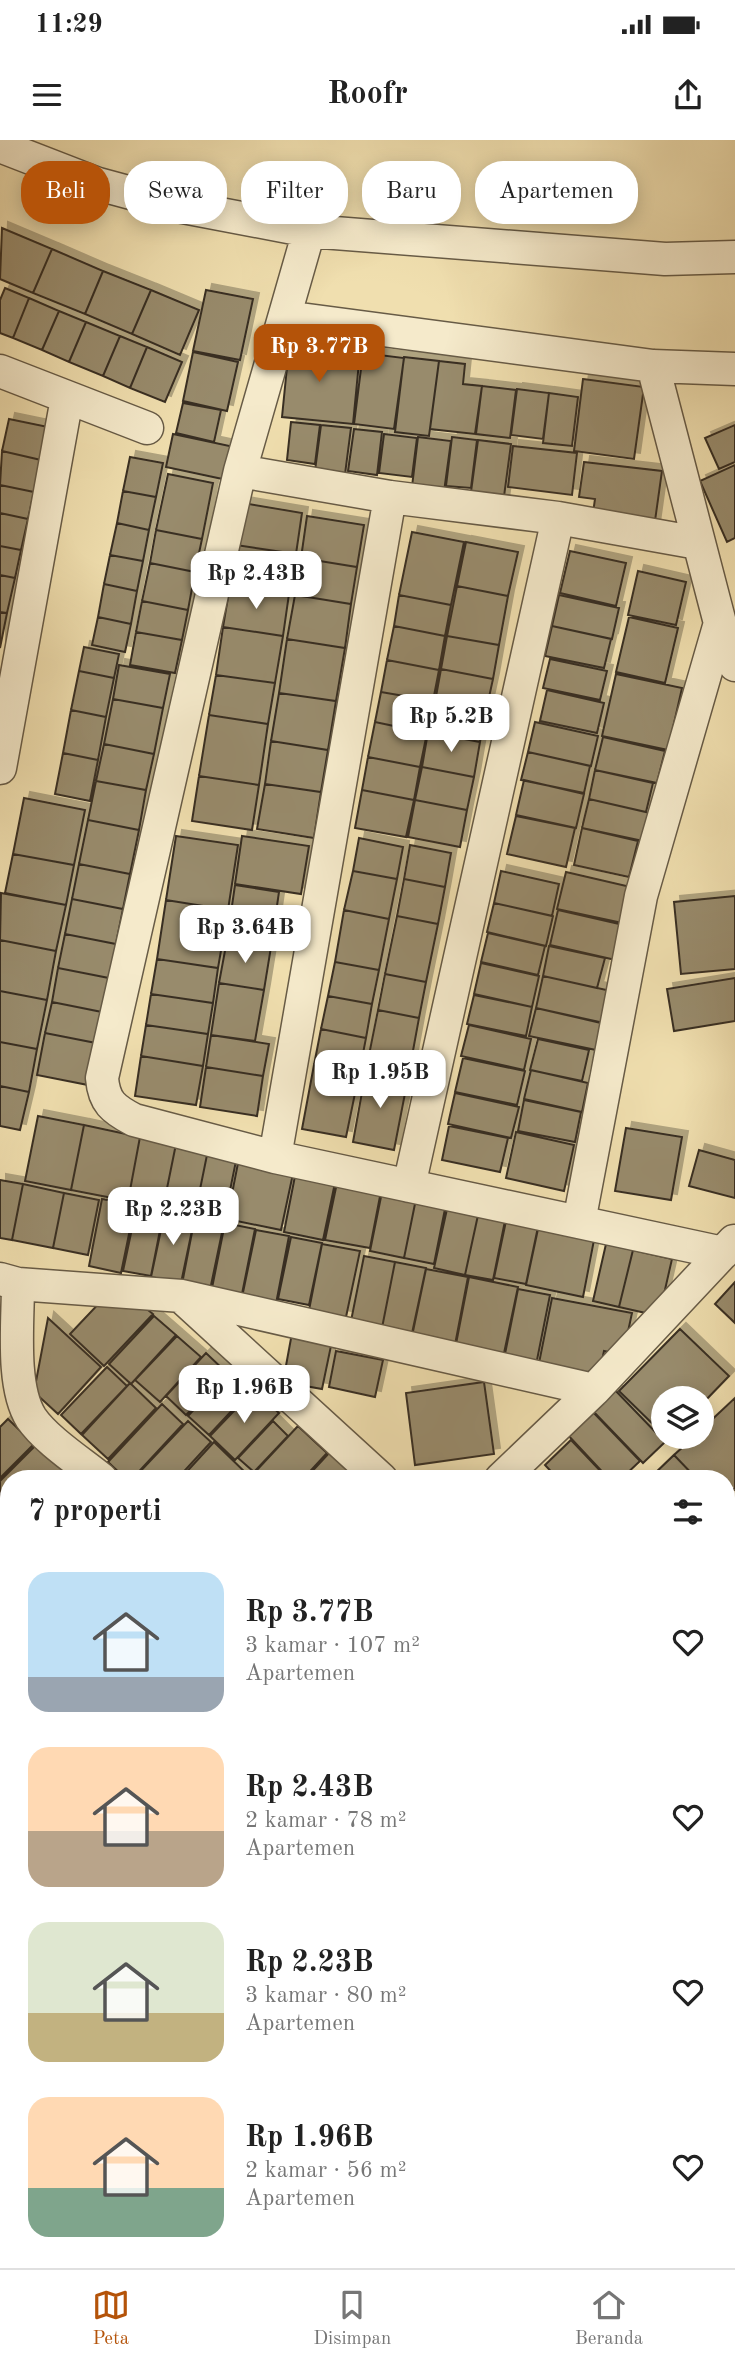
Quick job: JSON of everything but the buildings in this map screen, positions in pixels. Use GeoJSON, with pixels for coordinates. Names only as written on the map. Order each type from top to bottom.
{"type":"FeatureCollection","features":[{"type":"Feature","properties":{"kind":"street"},"geometry":{"type":"LineString","coordinates":[[0,146],[97,184],[183,207],[309,231],[665,259],[735,257]]}},
{"type":"Feature","properties":{"kind":"street"},"geometry":{"type":"LineString","coordinates":[[309,231],[240,471],[102,1078],[103,1091],[116,1111],[134,1120],[275,1157],[579,1222],[729,1247]]}},
{"type":"Feature","properties":{"kind":"street"},"geometry":{"type":"LineString","coordinates":[[285,317],[653,366],[735,369]]}},
{"type":"Feature","properties":{"kind":"street"},"geometry":{"type":"LineString","coordinates":[[653,366],[698,543],[720,623],[735,665]]}},
{"type":"Feature","properties":{"kind":"street"},"geometry":{"type":"LineString","coordinates":[[0,371],[148,428]]}},
{"type":"Feature","properties":{"kind":"street"},"geometry":{"type":"LineString","coordinates":[[0,768],[67,398]]}},
{"type":"Feature","properties":{"kind":"street"},"geometry":{"type":"LineString","coordinates":[[240,471],[390,497],[558,518],[698,543]]}},
{"type":"Feature","properties":{"kind":"street"},"geometry":{"type":"LineString","coordinates":[[275,1157],[390,497]]}},
{"type":"Feature","properties":{"kind":"street"},"geometry":{"type":"LineString","coordinates":[[409,1186],[558,518]]}},
{"type":"Feature","properties":{"kind":"street"},"geometry":{"type":"LineString","coordinates":[[579,1222],[641,897],[720,623]]}},
{"type":"Feature","properties":{"kind":"street"},"geometry":{"type":"LineString","coordinates":[[510,1470],[594,1390],[729,1247]]}},
{"type":"Feature","properties":{"kind":"street"},"geometry":{"type":"LineString","coordinates":[[90,1470],[32,1420],[23,1402],[9,1281],[182,1296],[594,1390]]}},
{"type":"Feature","properties":{"kind":"street"},"geometry":{"type":"LineString","coordinates":[[182,1296],[371,1470]]}}]}
